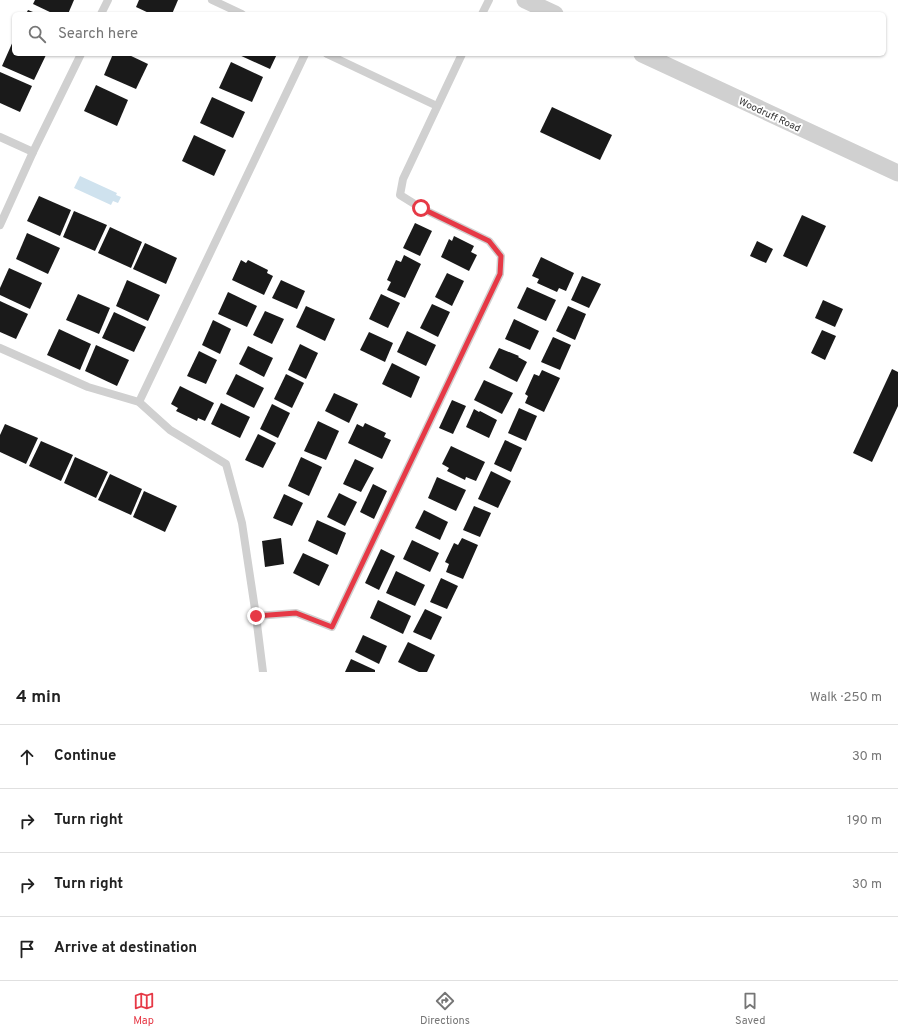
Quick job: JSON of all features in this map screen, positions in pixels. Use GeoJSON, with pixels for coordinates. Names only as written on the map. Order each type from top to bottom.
{"type":"FeatureCollection","features":[{"type":"Feature","properties":{"kind":"street"},"geometry":{"type":"LineString","coordinates":[[525,0],[551,12]]}},
{"type":"Feature","properties":{"kind":"street","name":"Woodruff Road"},"geometry":{"type":"LineString","coordinates":[[646,56],[898,173]]}},
{"type":"Feature","properties":{"kind":"lane"},"geometry":{"type":"LineString","coordinates":[[102,12],[108,0]]}},
{"type":"Feature","properties":{"kind":"lane"},"geometry":{"type":"LineString","coordinates":[[212,0],[238,12]]}},
{"type":"Feature","properties":{"kind":"lane"},"geometry":{"type":"LineString","coordinates":[[483,12],[489,0]]}},
{"type":"Feature","properties":{"kind":"lane"},"geometry":{"type":"LineString","coordinates":[[0,224],[80,56]]}},
{"type":"Feature","properties":{"kind":"lane"},"geometry":{"type":"LineString","coordinates":[[139,402],[303,56]]}},
{"type":"Feature","properties":{"kind":"lane"},"geometry":{"type":"LineString","coordinates":[[331,56],[437,106]]}},
{"type":"Feature","properties":{"kind":"lane"},"geometry":{"type":"LineString","coordinates":[[256,616],[296,613],[332,627],[500,274],[501,256],[489,241],[421,208],[400,194],[403,179],[461,56]]}},
{"type":"Feature","properties":{"kind":"lane"},"geometry":{"type":"LineString","coordinates":[[0,137],[33,152]]}},
{"type":"Feature","properties":{"kind":"lane"},"geometry":{"type":"LineString","coordinates":[[0,348],[88,387],[139,402],[170,430],[226,464],[242,523],[263,672]]}},
{"type":"Feature","properties":{"kind":"water"},"geometry":{"type":"Polygon","coordinates":[[[80,176],[117,193],[116,195],[121,197],[118,203],[113,201],[111,205],[74,188],[80,176]]]}},
{"type":"Feature","properties":{"kind":"building"},"geometry":{"type":"Polygon","coordinates":[[[35,0],[74,0],[69,12],[50,12],[33,4],[35,0]]]}},
{"type":"Feature","properties":{"kind":"building"},"geometry":{"type":"Polygon","coordinates":[[[139,0],[178,0],[173,12],[147,12],[136,7],[139,0]]]}},
{"type":"Feature","properties":{"kind":"building"},"geometry":{"type":"Polygon","coordinates":[[[12,44],[12,56],[46,56],[34,80],[2,66],[12,44]]]}},
{"type":"Feature","properties":{"kind":"building"},"geometry":{"type":"Polygon","coordinates":[[[112,56],[131,56],[148,64],[136,89],[104,75],[112,56]]]}},
{"type":"Feature","properties":{"kind":"building"},"geometry":{"type":"Polygon","coordinates":[[[241,56],[276,56],[270,69],[241,56]]]}},
{"type":"Feature","properties":{"kind":"building"},"geometry":{"type":"Polygon","coordinates":[[[231,62],[263,77],[252,102],[219,88],[231,62]]]}},
{"type":"Feature","properties":{"kind":"building"},"geometry":{"type":"Polygon","coordinates":[[[0,72],[32,86],[20,112],[0,103],[0,72]]]}},
{"type":"Feature","properties":{"kind":"building"},"geometry":{"type":"Polygon","coordinates":[[[96,85],[128,100],[117,126],[84,111],[96,85]]]}},
{"type":"Feature","properties":{"kind":"building"},"geometry":{"type":"Polygon","coordinates":[[[212,97],[245,112],[233,138],[200,123],[212,97]]]}},
{"type":"Feature","properties":{"kind":"building"},"geometry":{"type":"Polygon","coordinates":[[[552,107],[612,135],[600,160],[540,132],[552,107]]]}},
{"type":"Feature","properties":{"kind":"building"},"geometry":{"type":"Polygon","coordinates":[[[194,135],[226,150],[214,176],[182,161],[194,135]]]}},
{"type":"Feature","properties":{"kind":"building"},"geometry":{"type":"Polygon","coordinates":[[[39,196],[71,210],[60,236],[27,221],[39,196]]]}},
{"type":"Feature","properties":{"kind":"building"},"geometry":{"type":"Polygon","coordinates":[[[74,211],[107,225],[95,251],[63,237],[74,211]]]}},
{"type":"Feature","properties":{"kind":"building"},"geometry":{"type":"Polygon","coordinates":[[[802,215],[826,226],[807,267],[783,256],[802,215]]]}},
{"type":"Feature","properties":{"kind":"building"},"geometry":{"type":"Polygon","coordinates":[[[415,223],[432,231],[420,256],[403,248],[415,223]]]}},
{"type":"Feature","properties":{"kind":"building"},"geometry":{"type":"Polygon","coordinates":[[[110,227],[142,242],[131,268],[98,253],[110,227]]]}},
{"type":"Feature","properties":{"kind":"building"},"geometry":{"type":"Polygon","coordinates":[[[27,233],[60,248],[48,274],[16,259],[27,233]]]}},
{"type":"Feature","properties":{"kind":"building"},"geometry":{"type":"Polygon","coordinates":[[[454,236],[474,246],[471,252],[477,255],[469,271],[441,257],[449,239],[452,241],[454,236]]]}},
{"type":"Feature","properties":{"kind":"building"},"geometry":{"type":"Polygon","coordinates":[[[757,241],[773,249],[766,263],[750,256],[757,241]]]}},
{"type":"Feature","properties":{"kind":"building"},"geometry":{"type":"Polygon","coordinates":[[[145,243],[177,258],[166,284],[133,269],[145,243]]]}},
{"type":"Feature","properties":{"kind":"building"},"geometry":{"type":"Polygon","coordinates":[[[404,255],[421,264],[405,298],[387,290],[391,282],[387,280],[396,260],[401,262],[404,255]]]}},
{"type":"Feature","properties":{"kind":"building"},"geometry":{"type":"Polygon","coordinates":[[[541,257],[574,273],[566,291],[559,288],[557,292],[537,283],[539,279],[532,276],[541,257]]]}},
{"type":"Feature","properties":{"kind":"building"},"geometry":{"type":"Polygon","coordinates":[[[241,260],[246,263],[248,260],[268,270],[267,273],[273,276],[264,295],[232,280],[241,260]]]}},
{"type":"Feature","properties":{"kind":"building"},"geometry":{"type":"Polygon","coordinates":[[[9,268],[42,283],[30,309],[0,295],[0,288],[9,268]]]}},
{"type":"Feature","properties":{"kind":"building"},"geometry":{"type":"Polygon","coordinates":[[[447,273],[464,281],[452,306],[435,297],[447,273]]]}},
{"type":"Feature","properties":{"kind":"building"},"geometry":{"type":"Polygon","coordinates":[[[582,276],[601,284],[589,308],[571,300],[582,276]]]}},
{"type":"Feature","properties":{"kind":"building"},"geometry":{"type":"Polygon","coordinates":[[[127,280],[160,295],[148,321],[116,306],[127,280]]]}},
{"type":"Feature","properties":{"kind":"building"},"geometry":{"type":"Polygon","coordinates":[[[281,280],[305,291],[297,309],[272,298],[281,280]]]}},
{"type":"Feature","properties":{"kind":"building"},"geometry":{"type":"Polygon","coordinates":[[[527,287],[556,300],[546,321],[517,308],[527,287]]]}},
{"type":"Feature","properties":{"kind":"building"},"geometry":{"type":"Polygon","coordinates":[[[228,292],[257,306],[247,327],[218,314],[228,292]]]}},
{"type":"Feature","properties":{"kind":"building"},"geometry":{"type":"Polygon","coordinates":[[[78,294],[110,308],[99,334],[66,320],[78,294]]]}},
{"type":"Feature","properties":{"kind":"building"},"geometry":{"type":"Polygon","coordinates":[[[381,294],[400,303],[388,328],[369,319],[381,294]]]}},
{"type":"Feature","properties":{"kind":"building"},"geometry":{"type":"Polygon","coordinates":[[[823,300],[843,309],[835,327],[815,318],[823,300]]]}},
{"type":"Feature","properties":{"kind":"building"},"geometry":{"type":"Polygon","coordinates":[[[0,301],[28,314],[16,339],[0,332],[0,301]]]}},
{"type":"Feature","properties":{"kind":"building"},"geometry":{"type":"Polygon","coordinates":[[[432,304],[450,312],[438,337],[420,328],[432,304]]]}},
{"type":"Feature","properties":{"kind":"building"},"geometry":{"type":"Polygon","coordinates":[[[306,306],[335,319],[325,341],[296,327],[306,306]]]}},
{"type":"Feature","properties":{"kind":"building"},"geometry":{"type":"Polygon","coordinates":[[[568,306],[586,314],[575,340],[556,331],[568,306]]]}},
{"type":"Feature","properties":{"kind":"building"},"geometry":{"type":"Polygon","coordinates":[[[265,311],[284,319],[272,344],[253,335],[265,311]]]}},
{"type":"Feature","properties":{"kind":"building"},"geometry":{"type":"Polygon","coordinates":[[[114,312],[146,327],[134,352],[102,338],[114,312]]]}},
{"type":"Feature","properties":{"kind":"building"},"geometry":{"type":"Polygon","coordinates":[[[514,319],[539,331],[530,350],[505,339],[514,319]]]}},
{"type":"Feature","properties":{"kind":"building"},"geometry":{"type":"Polygon","coordinates":[[[213,320],[231,329],[220,354],[202,345],[213,320]]]}},
{"type":"Feature","properties":{"kind":"building"},"geometry":{"type":"Polygon","coordinates":[[[59,329],[91,344],[80,370],[47,355],[59,329]]]}},
{"type":"Feature","properties":{"kind":"building"},"geometry":{"type":"Polygon","coordinates":[[[822,330],[836,336],[825,360],[811,353],[822,330]]]}},
{"type":"Feature","properties":{"kind":"building"},"geometry":{"type":"Polygon","coordinates":[[[407,331],[436,345],[426,366],[397,352],[407,331]]]}},
{"type":"Feature","properties":{"kind":"building"},"geometry":{"type":"Polygon","coordinates":[[[369,332],[393,343],[385,362],[360,350],[369,332]]]}},
{"type":"Feature","properties":{"kind":"building"},"geometry":{"type":"Polygon","coordinates":[[[553,337],[571,345],[560,370],[541,362],[553,337]]]}},
{"type":"Feature","properties":{"kind":"building"},"geometry":{"type":"Polygon","coordinates":[[[300,344],[318,353],[306,379],[288,370],[300,344]]]}},
{"type":"Feature","properties":{"kind":"building"},"geometry":{"type":"Polygon","coordinates":[[[96,345],[129,360],[117,386],[85,371],[96,345]]]}},
{"type":"Feature","properties":{"kind":"building"},"geometry":{"type":"Polygon","coordinates":[[[248,346],[273,358],[264,377],[239,364],[248,346]]]}},
{"type":"Feature","properties":{"kind":"building"},"geometry":{"type":"Polygon","coordinates":[[[499,348],[519,356],[518,357],[527,362],[517,382],[489,368],[499,348]]]}},
{"type":"Feature","properties":{"kind":"building"},"geometry":{"type":"Polygon","coordinates":[[[199,351],[217,360],[206,384],[187,376],[199,351]]]}},
{"type":"Feature","properties":{"kind":"building"},"geometry":{"type":"Polygon","coordinates":[[[392,363],[420,377],[411,398],[382,384],[392,363]]]}},
{"type":"Feature","properties":{"kind":"building"},"geometry":{"type":"Polygon","coordinates":[[[892,369],[898,372],[898,406],[872,462],[853,453],[892,369]]]}},
{"type":"Feature","properties":{"kind":"building"},"geometry":{"type":"Polygon","coordinates":[[[542,370],[560,378],[544,412],[525,403],[528,396],[525,394],[534,374],[539,376],[542,370]]]}},
{"type":"Feature","properties":{"kind":"building"},"geometry":{"type":"Polygon","coordinates":[[[236,374],[264,388],[254,408],[226,394],[236,374]]]}},
{"type":"Feature","properties":{"kind":"building"},"geometry":{"type":"Polygon","coordinates":[[[286,374],[304,383],[292,408],[274,399],[286,374]]]}},
{"type":"Feature","properties":{"kind":"building"},"geometry":{"type":"Polygon","coordinates":[[[484,380],[513,393],[502,414],[474,400],[484,380]]]}},
{"type":"Feature","properties":{"kind":"building"},"geometry":{"type":"Polygon","coordinates":[[[180,386],[214,403],[205,421],[198,418],[197,421],[176,411],[178,408],[171,404],[180,386]]]}},
{"type":"Feature","properties":{"kind":"building"},"geometry":{"type":"Polygon","coordinates":[[[334,393],[358,404],[349,423],[325,411],[334,393]]]}},
{"type":"Feature","properties":{"kind":"building"},"geometry":{"type":"Polygon","coordinates":[[[452,400],[466,406],[453,434],[439,428],[452,400]]]}},
{"type":"Feature","properties":{"kind":"building"},"geometry":{"type":"Polygon","coordinates":[[[221,403],[250,417],[240,438],[211,424],[221,403]]]}},
{"type":"Feature","properties":{"kind":"building"},"geometry":{"type":"Polygon","coordinates":[[[272,404],[290,413],[278,438],[260,429],[272,404]]]}},
{"type":"Feature","properties":{"kind":"building"},"geometry":{"type":"Polygon","coordinates":[[[519,408],[537,416],[526,441],[508,433],[519,408]]]}},
{"type":"Feature","properties":{"kind":"building"},"geometry":{"type":"Polygon","coordinates":[[[474,409],[497,420],[489,438],[466,427],[474,409]]]}},
{"type":"Feature","properties":{"kind":"building"},"geometry":{"type":"Polygon","coordinates":[[[318,421],[339,431],[326,460],[304,451],[318,421]]]}},
{"type":"Feature","properties":{"kind":"building"},"geometry":{"type":"Polygon","coordinates":[[[365,423],[386,433],[384,437],[391,440],[382,459],[348,443],[357,424],[363,427],[365,423]]]}},
{"type":"Feature","properties":{"kind":"building"},"geometry":{"type":"Polygon","coordinates":[[[5,424],[38,438],[26,464],[0,452],[0,435],[5,424]]]}},
{"type":"Feature","properties":{"kind":"building"},"geometry":{"type":"Polygon","coordinates":[[[258,434],[276,443],[263,468],[245,460],[258,434]]]}},
{"type":"Feature","properties":{"kind":"building"},"geometry":{"type":"Polygon","coordinates":[[[505,440],[522,448],[511,472],[494,464],[505,440]]]}},
{"type":"Feature","properties":{"kind":"building"},"geometry":{"type":"Polygon","coordinates":[[[41,441],[73,455],[61,481],[29,466],[41,441]]]}},
{"type":"Feature","properties":{"kind":"building"},"geometry":{"type":"Polygon","coordinates":[[[451,446],[485,462],[476,481],[466,477],[465,480],[447,471],[449,468],[442,464],[451,446]]]}},
{"type":"Feature","properties":{"kind":"building"},"geometry":{"type":"Polygon","coordinates":[[[75,457],[108,472],[96,498],[64,483],[75,457]]]}},
{"type":"Feature","properties":{"kind":"building"},"geometry":{"type":"Polygon","coordinates":[[[301,457],[322,467],[309,496],[288,486],[301,457]]]}},
{"type":"Feature","properties":{"kind":"building"},"geometry":{"type":"Polygon","coordinates":[[[355,459],[374,468],[361,492],[343,484],[355,459]]]}},
{"type":"Feature","properties":{"kind":"building"},"geometry":{"type":"Polygon","coordinates":[[[491,471],[511,481],[498,508],[478,499],[491,471]]]}},
{"type":"Feature","properties":{"kind":"building"},"geometry":{"type":"Polygon","coordinates":[[[110,474],[142,489],[131,515],[98,500],[110,474]]]}},
{"type":"Feature","properties":{"kind":"building"},"geometry":{"type":"Polygon","coordinates":[[[437,477],[466,490],[456,511],[428,498],[437,477]]]}},
{"type":"Feature","properties":{"kind":"building"},"geometry":{"type":"Polygon","coordinates":[[[373,484],[387,491],[374,519],[360,512],[373,484]]]}},
{"type":"Feature","properties":{"kind":"building"},"geometry":{"type":"Polygon","coordinates":[[[144,491],[177,506],[165,532],[133,517],[144,491]]]}},
{"type":"Feature","properties":{"kind":"building"},"geometry":{"type":"Polygon","coordinates":[[[339,493],[357,502],[345,526],[327,517],[339,493]]]}},
{"type":"Feature","properties":{"kind":"building"},"geometry":{"type":"Polygon","coordinates":[[[284,494],[303,503],[292,526],[273,518],[284,494]]]}},
{"type":"Feature","properties":{"kind":"building"},"geometry":{"type":"Polygon","coordinates":[[[474,506],[491,513],[480,537],[463,530],[474,506]]]}},
{"type":"Feature","properties":{"kind":"building"},"geometry":{"type":"Polygon","coordinates":[[[424,510],[448,522],[440,540],[415,528],[424,510]]]}},
{"type":"Feature","properties":{"kind":"building"},"geometry":{"type":"Polygon","coordinates":[[[317,520],[346,533],[337,555],[308,541],[317,520]]]}},
{"type":"Feature","properties":{"kind":"building"},"geometry":{"type":"Polygon","coordinates":[[[281,538],[284,564],[265,567],[262,541],[281,538]]]}},
{"type":"Feature","properties":{"kind":"building"},"geometry":{"type":"Polygon","coordinates":[[[462,538],[478,545],[463,579],[446,572],[449,564],[445,562],[454,543],[458,545],[462,538]]]}},
{"type":"Feature","properties":{"kind":"building"},"geometry":{"type":"Polygon","coordinates":[[[412,540],[439,553],[430,572],[403,559],[412,540]]]}},
{"type":"Feature","properties":{"kind":"building"},"geometry":{"type":"Polygon","coordinates":[[[381,549],[395,556],[379,590],[365,583],[381,549]]]}},
{"type":"Feature","properties":{"kind":"building"},"geometry":{"type":"Polygon","coordinates":[[[303,553],[329,565],[319,586],[293,573],[303,553]]]}},
{"type":"Feature","properties":{"kind":"building"},"geometry":{"type":"Polygon","coordinates":[[[396,571],[425,585],[415,606],[386,593],[396,571]]]}},
{"type":"Feature","properties":{"kind":"building"},"geometry":{"type":"Polygon","coordinates":[[[441,578],[458,586],[447,609],[430,602],[441,578]]]}},
{"type":"Feature","properties":{"kind":"building"},"geometry":{"type":"Polygon","coordinates":[[[378,600],[411,616],[403,634],[370,618],[378,600]]]}},
{"type":"Feature","properties":{"kind":"building"},"geometry":{"type":"Polygon","coordinates":[[[425,609],[442,617],[431,640],[413,632],[425,609]]]}},
{"type":"Feature","properties":{"kind":"building"},"geometry":{"type":"Polygon","coordinates":[[[363,635],[387,646],[379,664],[355,652],[363,635]]]}},
{"type":"Feature","properties":{"kind":"building"},"geometry":{"type":"Polygon","coordinates":[[[408,642],[435,655],[427,672],[419,672],[398,662],[408,642]]]}},
{"type":"Feature","properties":{"kind":"building"},"geometry":{"type":"Polygon","coordinates":[[[351,659],[375,670],[375,672],[345,672],[351,659]]]}},
{"type":"Feature","properties":{"kind":"route"},"geometry":{"type":"LineString","coordinates":[[256,616],[296,613],[332,627],[500,274],[501,256],[489,241],[421,208]]}}]}
